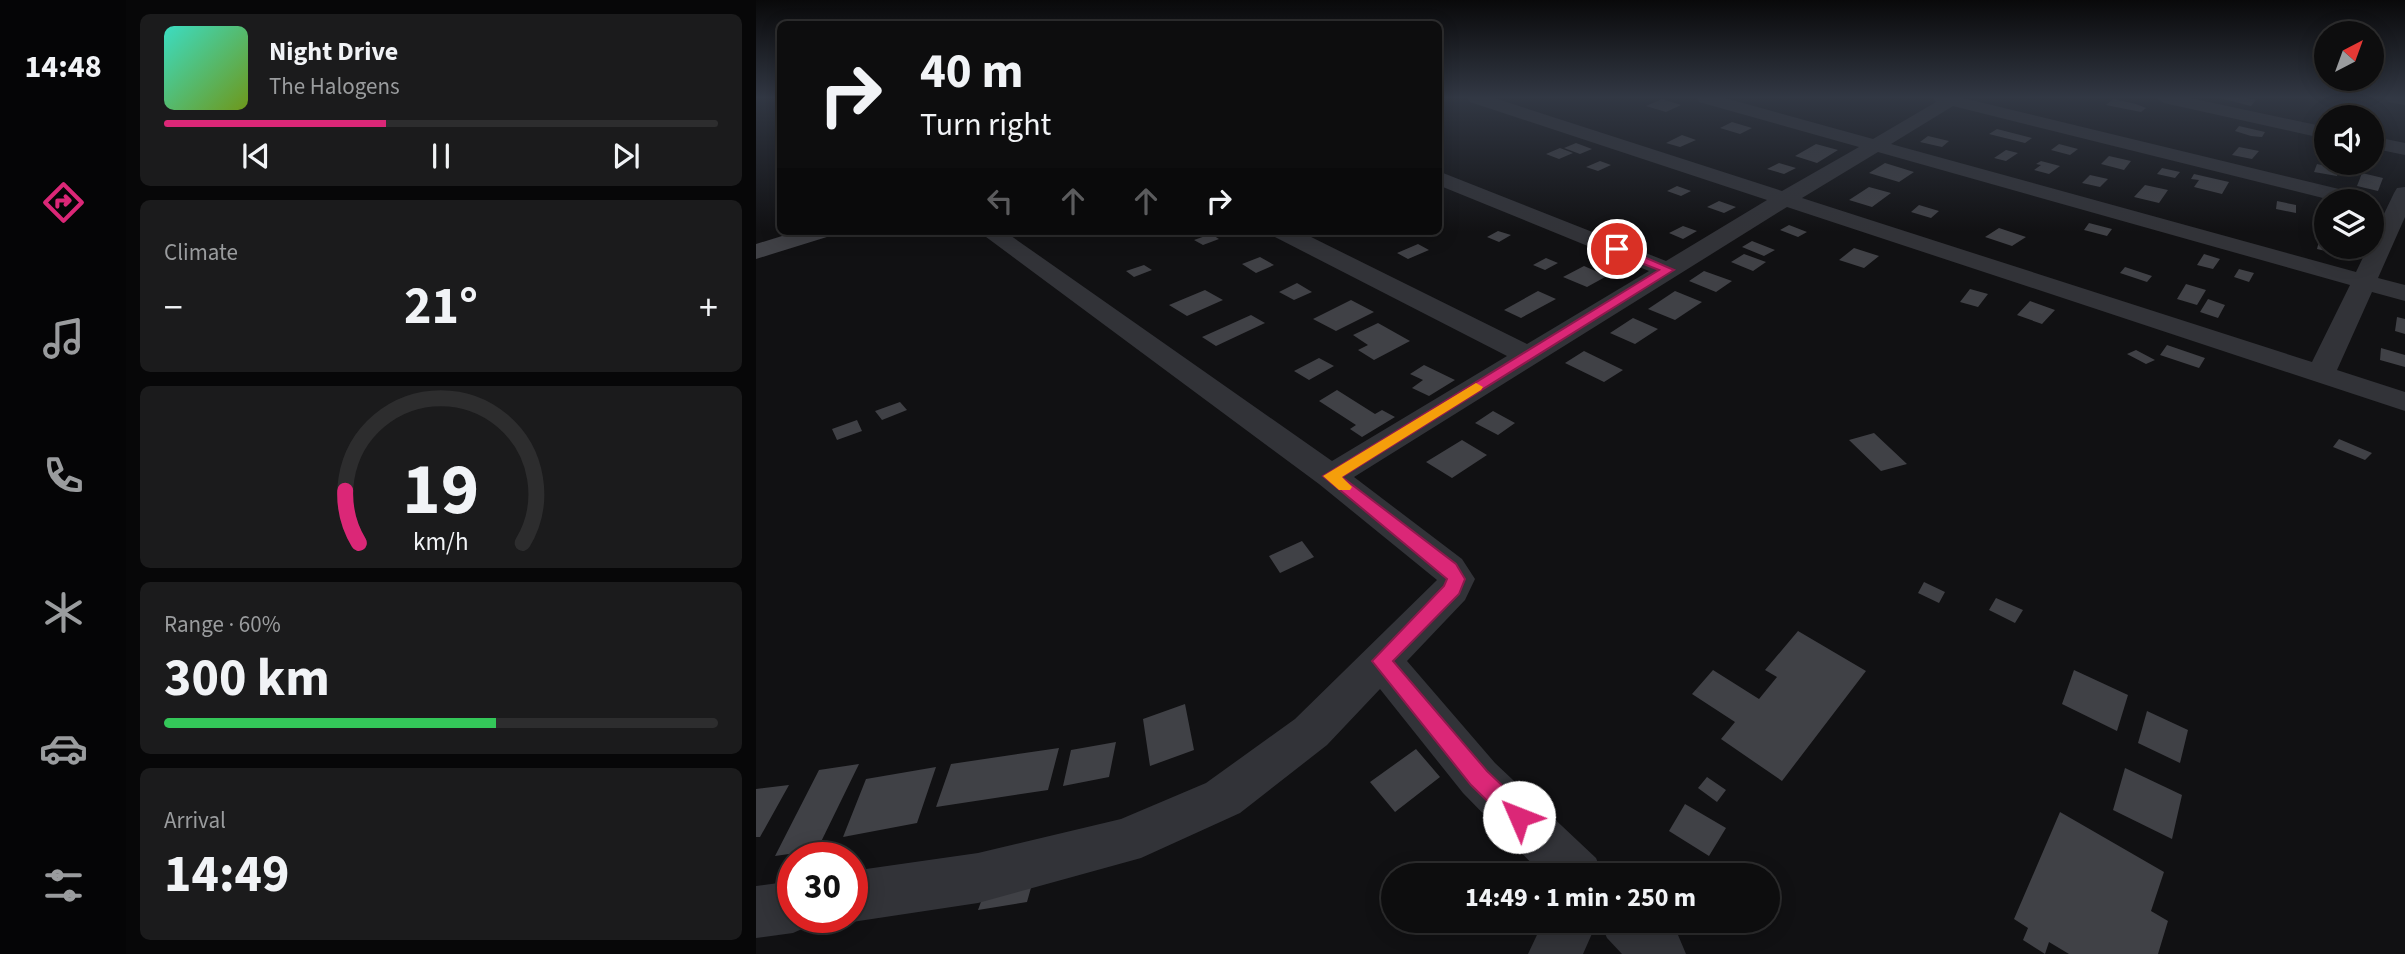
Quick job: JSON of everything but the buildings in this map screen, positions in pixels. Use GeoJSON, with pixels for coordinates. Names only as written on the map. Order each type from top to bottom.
{"type":"FeatureCollection","features":[{"type":"Feature","properties":{"kind":"street"},"geometry":{"type":"LineString","coordinates":[[1610,143],[2405,402]]}},
{"type":"Feature","properties":{"kind":"street"},"geometry":{"type":"LineString","coordinates":[[1866,143],[2405,293]]}},
{"type":"Feature","properties":{"kind":"street"},"geometry":{"type":"LineString","coordinates":[[1331,476],[1879,143]]}},
{"type":"Feature","properties":{"kind":"street"},"geometry":{"type":"LineString","coordinates":[[2124,143],[2314,190]]}},
{"type":"Feature","properties":{"kind":"street"},"geometry":{"type":"LineString","coordinates":[[2384,145],[2405,149]]}},
{"type":"Feature","properties":{"kind":"street"},"geometry":{"type":"LineString","coordinates":[[1442,179],[1668,270]]}},
{"type":"Feature","properties":{"kind":"street"},"geometry":{"type":"LineString","coordinates":[[2321,374],[2402,205],[2384,204]]}},
{"type":"Feature","properties":{"kind":"street"},"geometry":{"type":"LineString","coordinates":[[868,895],[978,878],[1124,842],[1223,798],[1311,732],[1452,590],[1456,579],[1449,569],[1331,476],[995,235]]}},
{"type":"Feature","properties":{"kind":"street"},"geometry":{"type":"LineString","coordinates":[[1289,235],[1527,355]]}},
{"type":"Feature","properties":{"kind":"street"},"geometry":{"type":"LineString","coordinates":[[1381,661],[1479,778],[1566,863]]}},
{"type":"Feature","properties":{"kind":"street"},"geometry":{"type":"LineString","coordinates":[[756,912],[777,909]]}},
{"type":"Feature","properties":{"kind":"street"},"geometry":{"type":"LineString","coordinates":[[1555,954],[1566,933]]}},
{"type":"Feature","properties":{"kind":"street"},"geometry":{"type":"LineString","coordinates":[[1638,933],[1659,954]]}},
{"type":"Feature","properties":{"kind":"slow traffic"},"geometry":{"type":"LineString","coordinates":[[1344,487],[1331,476],[1476,387]]}},
{"type":"Feature","properties":{"kind":"route"},"geometry":{"type":"LineString","coordinates":[[1519,817],[1479,778],[1381,661],[1452,590],[1456,579],[1449,569],[1331,476],[1668,270],[1617,249]]}}]}
